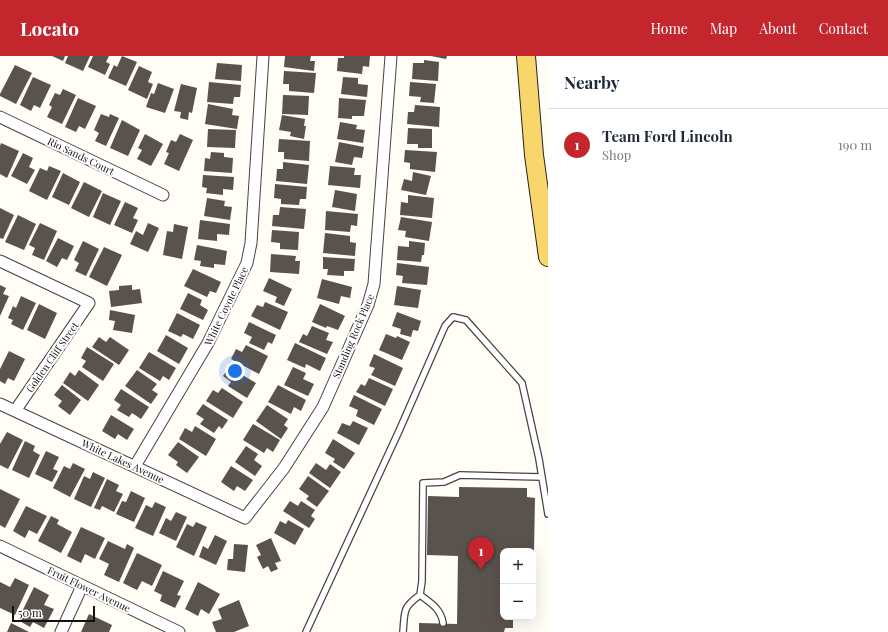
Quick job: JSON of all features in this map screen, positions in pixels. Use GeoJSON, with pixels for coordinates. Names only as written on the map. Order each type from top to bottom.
{"type":"FeatureCollection","features":[{"type":"Feature","properties":{"kind":"main road"},"geometry":{"type":"LineString","coordinates":[[526,56],[534,156],[548,257]]}},
{"type":"Feature","properties":{"kind":"street","name":"White Coyote Place"},"geometry":{"type":"LineString","coordinates":[[135,466],[208,343],[247,263],[251,243],[263,56]]}},
{"type":"Feature","properties":{"kind":"street","name":"Standing Rock Place"},"geometry":{"type":"LineString","coordinates":[[245,518],[284,468],[323,406],[368,305],[374,284],[391,56]]}},
{"type":"Feature","properties":{"kind":"street","name":"Rio Sands Court"},"geometry":{"type":"LineString","coordinates":[[0,117],[163,195]]}},
{"type":"Feature","properties":{"kind":"street","name":"Golden Cliff Street"},"geometry":{"type":"LineString","coordinates":[[0,261],[89,303],[15,411]]}},
{"type":"Feature","properties":{"kind":"street","name":"White Lakes Avenue"},"geometry":{"type":"LineString","coordinates":[[0,404],[245,518]]}},
{"type":"Feature","properties":{"kind":"street","name":"Fruit Flower Avenue"},"geometry":{"type":"LineString","coordinates":[[0,546],[179,632]]}},
{"type":"Feature","properties":{"kind":"street"},"geometry":{"type":"LineString","coordinates":[[60,632],[82,586]]}},
{"type":"Feature","properties":{"kind":"lane"},"geometry":{"type":"LineString","coordinates":[[306,632],[399,431],[445,326],[453,317],[466,320],[522,382],[542,477],[548,514]]}},
{"type":"Feature","properties":{"kind":"lane"},"geometry":{"type":"LineString","coordinates":[[403,632],[405,610],[409,602],[420,595],[422,581],[423,483],[444,482],[460,475],[542,477]]}},
{"type":"Feature","properties":{"kind":"lane"},"geometry":{"type":"LineString","coordinates":[[420,595],[436,607],[440,613],[443,623]]}},
{"type":"Feature","properties":{"kind":"building"},"geometry":{"type":"Polygon","coordinates":[[[52,56],[65,56],[63,61],[52,56]]]}},
{"type":"Feature","properties":{"kind":"building"},"geometry":{"type":"Polygon","coordinates":[[[68,56],[90,56],[83,71],[65,63],[68,56]]]}},
{"type":"Feature","properties":{"kind":"building"},"geometry":{"type":"Polygon","coordinates":[[[93,56],[109,56],[106,62],[110,64],[105,75],[88,67],[93,56]]]}},
{"type":"Feature","properties":{"kind":"building"},"geometry":{"type":"Polygon","coordinates":[[[122,56],[137,62],[126,86],[108,78],[114,65],[117,67],[122,56]]]}},
{"type":"Feature","properties":{"kind":"building"},"geometry":{"type":"Polygon","coordinates":[[[285,56],[311,56],[310,61],[315,61],[314,71],[284,67],[285,56]]]}},
{"type":"Feature","properties":{"kind":"building"},"geometry":{"type":"Polygon","coordinates":[[[344,56],[370,56],[369,67],[363,66],[362,74],[337,71],[338,58],[344,58],[344,56]]]}},
{"type":"Feature","properties":{"kind":"building"},"geometry":{"type":"Polygon","coordinates":[[[431,56],[447,56],[446,59],[431,56]]]}},
{"type":"Feature","properties":{"kind":"building"},"geometry":{"type":"Polygon","coordinates":[[[424,60],[439,62],[438,81],[412,79],[413,63],[424,63],[424,60]]]}},
{"type":"Feature","properties":{"kind":"building"},"geometry":{"type":"Polygon","coordinates":[[[217,63],[242,65],[241,81],[215,79],[217,63]]]}},
{"type":"Feature","properties":{"kind":"building"},"geometry":{"type":"Polygon","coordinates":[[[15,65],[32,73],[16,104],[0,96],[15,65]]]}},
{"type":"Feature","properties":{"kind":"building"},"geometry":{"type":"Polygon","coordinates":[[[139,66],[152,72],[148,82],[153,84],[147,99],[128,90],[139,66]]]}},
{"type":"Feature","properties":{"kind":"building"},"geometry":{"type":"Polygon","coordinates":[[[284,71],[316,73],[314,93],[289,91],[289,84],[283,84],[284,71]]]}},
{"type":"Feature","properties":{"kind":"building"},"geometry":{"type":"Polygon","coordinates":[[[33,77],[51,85],[40,108],[34,105],[31,111],[20,105],[33,77]]]}},
{"type":"Feature","properties":{"kind":"building"},"geometry":{"type":"Polygon","coordinates":[[[343,77],[358,78],[358,84],[368,85],[367,97],[341,94],[343,77]]]}},
{"type":"Feature","properties":{"kind":"building"},"geometry":{"type":"Polygon","coordinates":[[[209,82],[241,85],[240,97],[234,97],[233,104],[207,102],[209,82]]]}},
{"type":"Feature","properties":{"kind":"building"},"geometry":{"type":"Polygon","coordinates":[[[410,82],[436,84],[434,103],[420,102],[421,97],[409,96],[410,82]]]}},
{"type":"Feature","properties":{"kind":"building"},"geometry":{"type":"Polygon","coordinates":[[[158,83],[174,89],[165,113],[146,107],[151,93],[154,94],[158,83]]]}},
{"type":"Feature","properties":{"kind":"building"},"geometry":{"type":"Polygon","coordinates":[[[181,84],[197,88],[192,113],[189,112],[188,120],[180,118],[181,112],[174,111],[181,84]]]}},
{"type":"Feature","properties":{"kind":"building"},"geometry":{"type":"Polygon","coordinates":[[[63,89],[76,95],[62,124],[47,117],[52,107],[49,105],[55,93],[60,95],[63,89]]]}},
{"type":"Feature","properties":{"kind":"building"},"geometry":{"type":"Polygon","coordinates":[[[283,95],[309,96],[308,115],[282,114],[283,95]]]}},
{"type":"Feature","properties":{"kind":"building"},"geometry":{"type":"Polygon","coordinates":[[[78,98],[96,106],[85,129],[79,126],[76,132],[65,127],[78,98]]]}},
{"type":"Feature","properties":{"kind":"building"},"geometry":{"type":"Polygon","coordinates":[[[339,98],[366,100],[364,116],[352,116],[352,119],[338,118],[339,98]]]}},
{"type":"Feature","properties":{"kind":"building"},"geometry":{"type":"Polygon","coordinates":[[[208,104],[233,109],[232,115],[239,116],[237,129],[205,124],[208,104]]]}},
{"type":"Feature","properties":{"kind":"building"},"geometry":{"type":"Polygon","coordinates":[[[415,105],[440,107],[439,127],[407,124],[408,112],[414,112],[415,105]]]}},
{"type":"Feature","properties":{"kind":"building"},"geometry":{"type":"Polygon","coordinates":[[[101,114],[109,117],[110,114],[119,118],[106,146],[95,141],[99,133],[94,130],[101,114]]]}},
{"type":"Feature","properties":{"kind":"building"},"geometry":{"type":"Polygon","coordinates":[[[282,115],[305,119],[304,126],[306,126],[304,139],[290,136],[291,132],[279,130],[282,115]]]}},
{"type":"Feature","properties":{"kind":"building"},"geometry":{"type":"Polygon","coordinates":[[[122,120],[140,130],[128,156],[110,148],[122,120]]]}},
{"type":"Feature","properties":{"kind":"building"},"geometry":{"type":"Polygon","coordinates":[[[340,122],[357,125],[356,129],[365,130],[363,143],[337,139],[340,122]]]}},
{"type":"Feature","properties":{"kind":"building"},"geometry":{"type":"Polygon","coordinates":[[[408,128],[432,129],[432,148],[418,148],[418,144],[407,144],[408,128]]]}},
{"type":"Feature","properties":{"kind":"building"},"geometry":{"type":"Polygon","coordinates":[[[208,129],[236,130],[235,148],[207,147],[208,129]]]}},
{"type":"Feature","properties":{"kind":"building"},"geometry":{"type":"Polygon","coordinates":[[[145,134],[163,144],[151,166],[137,159],[142,150],[138,148],[145,134]]]}},
{"type":"Feature","properties":{"kind":"building"},"geometry":{"type":"Polygon","coordinates":[[[180,134],[193,140],[179,171],[164,164],[169,153],[166,152],[171,140],[176,142],[180,134]]]}},
{"type":"Feature","properties":{"kind":"building"},"geometry":{"type":"Polygon","coordinates":[[[279,139],[310,141],[309,161],[284,159],[284,152],[278,152],[279,139]]]}},
{"type":"Feature","properties":{"kind":"building"},"geometry":{"type":"Polygon","coordinates":[[[339,142],[364,147],[362,158],[354,157],[352,165],[335,162],[339,142]]]}},
{"type":"Feature","properties":{"kind":"building"},"geometry":{"type":"Polygon","coordinates":[[[1,143],[19,151],[7,178],[0,174],[1,143]]]}},
{"type":"Feature","properties":{"kind":"building"},"geometry":{"type":"Polygon","coordinates":[[[405,150],[437,152],[435,172],[410,169],[410,163],[404,162],[405,150]]]}},
{"type":"Feature","properties":{"kind":"building"},"geometry":{"type":"Polygon","coordinates":[[[211,152],[224,153],[224,157],[233,158],[232,173],[204,171],[205,158],[210,159],[211,152]]]}},
{"type":"Feature","properties":{"kind":"building"},"geometry":{"type":"Polygon","coordinates":[[[23,153],[33,158],[29,167],[35,170],[27,184],[11,176],[23,153]]]}},
{"type":"Feature","properties":{"kind":"building"},"geometry":{"type":"Polygon","coordinates":[[[283,162],[309,165],[307,184],[276,181],[277,169],[283,169],[283,162]]]}},
{"type":"Feature","properties":{"kind":"building"},"geometry":{"type":"Polygon","coordinates":[[[49,166],[61,171],[47,200],[29,191],[40,168],[47,171],[49,166]]]}},
{"type":"Feature","properties":{"kind":"building"},"geometry":{"type":"Polygon","coordinates":[[[330,166],[355,168],[354,175],[361,175],[360,188],[328,185],[330,166]]]}},
{"type":"Feature","properties":{"kind":"building"},"geometry":{"type":"Polygon","coordinates":[[[413,172],[431,176],[426,195],[401,190],[404,179],[412,181],[413,172]]]}},
{"type":"Feature","properties":{"kind":"building"},"geometry":{"type":"Polygon","coordinates":[[[63,173],[80,182],[69,205],[52,197],[63,173]]]}},
{"type":"Feature","properties":{"kind":"building"},"geometry":{"type":"Polygon","coordinates":[[[203,175],[234,177],[233,190],[223,189],[223,195],[206,193],[207,188],[202,187],[203,175]]]}},
{"type":"Feature","properties":{"kind":"building"},"geometry":{"type":"Polygon","coordinates":[[[84,182],[102,191],[89,217],[71,208],[84,182]]]}},
{"type":"Feature","properties":{"kind":"building"},"geometry":{"type":"Polygon","coordinates":[[[275,184],[307,187],[306,199],[300,199],[299,205],[281,204],[281,199],[274,198],[275,184]]]}},
{"type":"Feature","properties":{"kind":"building"},"geometry":{"type":"Polygon","coordinates":[[[335,190],[357,194],[355,211],[332,207],[335,190]]]}},
{"type":"Feature","properties":{"kind":"building"},"geometry":{"type":"Polygon","coordinates":[[[103,193],[121,201],[110,225],[93,217],[103,193]]]}},
{"type":"Feature","properties":{"kind":"building"},"geometry":{"type":"Polygon","coordinates":[[[408,195],[434,198],[432,218],[400,215],[401,202],[408,203],[408,195]]]}},
{"type":"Feature","properties":{"kind":"building"},"geometry":{"type":"Polygon","coordinates":[[[207,198],[225,201],[224,206],[232,207],[230,220],[204,216],[207,198]]]}},
{"type":"Feature","properties":{"kind":"building"},"geometry":{"type":"Polygon","coordinates":[[[125,202],[138,208],[133,218],[138,220],[132,233],[114,225],[125,202]]]}},
{"type":"Feature","properties":{"kind":"building"},"geometry":{"type":"Polygon","coordinates":[[[280,207],[306,209],[304,229],[272,226],[273,215],[279,215],[280,207]]]}},
{"type":"Feature","properties":{"kind":"building"},"geometry":{"type":"Polygon","coordinates":[[[0,208],[14,215],[3,239],[0,238],[0,208]]]}},
{"type":"Feature","properties":{"kind":"building"},"geometry":{"type":"Polygon","coordinates":[[[326,211],[358,214],[357,226],[351,225],[350,232],[325,230],[326,211]]]}},
{"type":"Feature","properties":{"kind":"building"},"geometry":{"type":"Polygon","coordinates":[[[18,215],[36,224],[24,250],[5,242],[18,215]]]}},
{"type":"Feature","properties":{"kind":"building"},"geometry":{"type":"Polygon","coordinates":[[[401,217],[432,222],[429,241],[405,237],[406,231],[398,230],[401,217]]]}},
{"type":"Feature","properties":{"kind":"building"},"geometry":{"type":"Polygon","coordinates":[[[200,220],[230,224],[229,235],[217,234],[217,241],[198,239],[200,220]]]}},
{"type":"Feature","properties":{"kind":"building"},"geometry":{"type":"Polygon","coordinates":[[[40,223],[57,231],[44,260],[32,255],[35,248],[29,245],[40,223]]]}},
{"type":"Feature","properties":{"kind":"building"},"geometry":{"type":"Polygon","coordinates":[[[148,223],[159,228],[148,252],[130,244],[136,231],[143,235],[148,223]]]}},
{"type":"Feature","properties":{"kind":"building"},"geometry":{"type":"Polygon","coordinates":[[[174,224],[188,227],[182,259],[163,255],[167,231],[173,232],[174,224]]]}},
{"type":"Feature","properties":{"kind":"building"},"geometry":{"type":"Polygon","coordinates":[[[272,230],[299,232],[298,250],[280,249],[280,243],[271,242],[272,230]]]}},
{"type":"Feature","properties":{"kind":"building"},"geometry":{"type":"Polygon","coordinates":[[[325,233],[350,236],[350,242],[356,243],[355,256],[323,253],[325,233]]]}},
{"type":"Feature","properties":{"kind":"building"},"geometry":{"type":"Polygon","coordinates":[[[58,238],[74,246],[67,260],[62,258],[57,267],[46,261],[58,238]]]}},
{"type":"Feature","properties":{"kind":"building"},"geometry":{"type":"Polygon","coordinates":[[[83,241],[99,249],[86,276],[75,271],[79,263],[74,260],[83,241]]]}},
{"type":"Feature","properties":{"kind":"building"},"geometry":{"type":"Polygon","coordinates":[[[409,241],[425,243],[424,255],[422,255],[421,262],[397,260],[398,246],[409,247],[409,241]]]}},
{"type":"Feature","properties":{"kind":"building"},"geometry":{"type":"Polygon","coordinates":[[[197,245],[227,251],[225,265],[214,264],[214,268],[200,266],[201,261],[194,260],[197,245]]]}},
{"type":"Feature","properties":{"kind":"building"},"geometry":{"type":"Polygon","coordinates":[[[104,247],[122,255],[107,286],[89,277],[104,247]]]}},
{"type":"Feature","properties":{"kind":"building"},"geometry":{"type":"Polygon","coordinates":[[[271,254],[296,256],[295,261],[300,261],[299,274],[270,272],[271,254]]]}},
{"type":"Feature","properties":{"kind":"building"},"geometry":{"type":"Polygon","coordinates":[[[323,257],[355,259],[354,271],[344,271],[344,276],[327,275],[328,269],[323,269],[323,257]]]}},
{"type":"Feature","properties":{"kind":"building"},"geometry":{"type":"Polygon","coordinates":[[[397,263],[429,267],[427,285],[402,283],[403,276],[396,275],[397,263]]]}},
{"type":"Feature","properties":{"kind":"building"},"geometry":{"type":"Polygon","coordinates":[[[193,269],[221,282],[216,293],[210,291],[207,297],[184,286],[193,269]]]}},
{"type":"Feature","properties":{"kind":"building"},"geometry":{"type":"Polygon","coordinates":[[[269,278],[292,289],[284,306],[275,302],[277,297],[263,291],[269,278]]]}},
{"type":"Feature","properties":{"kind":"building"},"geometry":{"type":"Polygon","coordinates":[[[322,279],[352,287],[350,298],[341,296],[339,304],[317,298],[322,279]]]}},
{"type":"Feature","properties":{"kind":"building"},"geometry":{"type":"Polygon","coordinates":[[[0,285],[6,288],[3,294],[9,296],[0,316],[0,285]]]}},
{"type":"Feature","properties":{"kind":"building"},"geometry":{"type":"Polygon","coordinates":[[[132,285],[132,290],[140,289],[142,303],[111,307],[109,291],[119,290],[119,286],[132,285]]]}},
{"type":"Feature","properties":{"kind":"building"},"geometry":{"type":"Polygon","coordinates":[[[397,286],[421,290],[418,308],[394,305],[397,286]]]}},
{"type":"Feature","properties":{"kind":"building"},"geometry":{"type":"Polygon","coordinates":[[[188,293],[202,300],[200,305],[208,310],[203,320],[180,309],[188,293]]]}},
{"type":"Feature","properties":{"kind":"building"},"geometry":{"type":"Polygon","coordinates":[[[21,296],[36,303],[23,330],[11,324],[13,320],[8,318],[13,306],[16,308],[21,296]]]}},
{"type":"Feature","properties":{"kind":"building"},"geometry":{"type":"Polygon","coordinates":[[[265,302],[288,312],[280,330],[251,316],[257,305],[263,307],[265,302]]]}},
{"type":"Feature","properties":{"kind":"building"},"geometry":{"type":"Polygon","coordinates":[[[39,304],[57,313],[45,339],[27,330],[39,304]]]}},
{"type":"Feature","properties":{"kind":"building"},"geometry":{"type":"Polygon","coordinates":[[[320,304],[345,316],[338,330],[327,326],[326,328],[312,322],[320,304]]]}},
{"type":"Feature","properties":{"kind":"building"},"geometry":{"type":"Polygon","coordinates":[[[110,310],[135,315],[132,333],[113,330],[115,321],[109,320],[110,310]]]}},
{"type":"Feature","properties":{"kind":"building"},"geometry":{"type":"Polygon","coordinates":[[[397,312],[421,321],[418,331],[413,330],[411,337],[400,334],[401,329],[392,326],[397,312]]]}},
{"type":"Feature","properties":{"kind":"building"},"geometry":{"type":"Polygon","coordinates":[[[177,313],[200,325],[193,339],[183,334],[181,337],[168,331],[177,313]]]}},
{"type":"Feature","properties":{"kind":"building"},"geometry":{"type":"Polygon","coordinates":[[[249,322],[276,335],[272,344],[268,342],[264,350],[249,343],[252,337],[244,333],[249,322]]]}},
{"type":"Feature","properties":{"kind":"building"},"geometry":{"type":"Polygon","coordinates":[[[312,326],[329,333],[326,340],[333,342],[327,354],[299,342],[303,334],[307,336],[312,326]]]}},
{"type":"Feature","properties":{"kind":"building"},"geometry":{"type":"Polygon","coordinates":[[[386,334],[396,338],[397,336],[410,342],[402,360],[379,350],[386,334]]]}},
{"type":"Feature","properties":{"kind":"building"},"geometry":{"type":"Polygon","coordinates":[[[166,335],[188,348],[179,364],[157,351],[166,335]]]}},
{"type":"Feature","properties":{"kind":"building"},"geometry":{"type":"Polygon","coordinates":[[[99,337],[106,342],[110,337],[129,350],[119,365],[92,347],[99,337]]]}},
{"type":"Feature","properties":{"kind":"building"},"geometry":{"type":"Polygon","coordinates":[[[295,343],[326,358],[320,371],[306,364],[305,368],[287,360],[295,343]]]}},
{"type":"Feature","properties":{"kind":"building"},"geometry":{"type":"Polygon","coordinates":[[[246,345],[268,356],[259,374],[231,359],[236,349],[242,352],[246,345]]]}},
{"type":"Feature","properties":{"kind":"building"},"geometry":{"type":"Polygon","coordinates":[[[87,347],[114,364],[103,381],[82,367],[86,361],[81,358],[87,347]]]}},
{"type":"Feature","properties":{"kind":"building"},"geometry":{"type":"Polygon","coordinates":[[[9,351],[25,359],[14,381],[8,378],[5,384],[0,381],[0,369],[9,351]]]}},
{"type":"Feature","properties":{"kind":"building"},"geometry":{"type":"Polygon","coordinates":[[[149,352],[176,368],[169,380],[163,376],[160,381],[139,368],[149,352]]]}},
{"type":"Feature","properties":{"kind":"building"},"geometry":{"type":"Polygon","coordinates":[[[374,354],[403,368],[395,386],[371,375],[375,368],[369,366],[374,354]]]}},
{"type":"Feature","properties":{"kind":"building"},"geometry":{"type":"Polygon","coordinates":[[[229,367],[256,383],[247,398],[228,386],[231,382],[223,376],[229,367]]]}},
{"type":"Feature","properties":{"kind":"building"},"geometry":{"type":"Polygon","coordinates":[[[293,367],[306,373],[303,379],[314,384],[308,396],[284,385],[293,367]]]}},
{"type":"Feature","properties":{"kind":"building"},"geometry":{"type":"Polygon","coordinates":[[[79,370],[99,385],[88,401],[63,383],[70,372],[75,376],[79,370]]]}},
{"type":"Feature","properties":{"kind":"building"},"geometry":{"type":"Polygon","coordinates":[[[137,370],[157,384],[152,390],[158,394],[151,404],[125,386],[137,370]]]}},
{"type":"Feature","properties":{"kind":"building"},"geometry":{"type":"Polygon","coordinates":[[[369,378],[393,389],[385,406],[356,392],[361,384],[365,386],[369,378]]]}},
{"type":"Feature","properties":{"kind":"building"},"geometry":{"type":"Polygon","coordinates":[[[62,385],[81,400],[70,415],[58,406],[62,401],[54,395],[62,385]]]}},
{"type":"Feature","properties":{"kind":"building"},"geometry":{"type":"Polygon","coordinates":[[[278,385],[306,400],[301,411],[294,407],[291,414],[268,402],[278,385]]]}},
{"type":"Feature","properties":{"kind":"building"},"geometry":{"type":"Polygon","coordinates":[[[222,388],[243,402],[233,418],[206,401],[213,390],[218,393],[222,388]]]}},
{"type":"Feature","properties":{"kind":"building"},"geometry":{"type":"Polygon","coordinates":[[[121,389],[149,407],[141,419],[132,413],[129,417],[117,410],[121,405],[114,400],[121,389]]]}},
{"type":"Feature","properties":{"kind":"building"},"geometry":{"type":"Polygon","coordinates":[[[354,395],[382,409],[374,425],[356,416],[358,410],[349,406],[354,395]]]}},
{"type":"Feature","properties":{"kind":"building"},"geometry":{"type":"Polygon","coordinates":[[[203,404],[228,420],[222,429],[219,426],[214,433],[200,424],[204,419],[196,414],[203,404]]]}},
{"type":"Feature","properties":{"kind":"building"},"geometry":{"type":"Polygon","coordinates":[[[267,405],[288,419],[284,425],[288,428],[281,439],[256,421],[267,405]]]}},
{"type":"Feature","properties":{"kind":"building"},"geometry":{"type":"Polygon","coordinates":[[[111,415],[134,429],[127,440],[118,434],[115,439],[102,431],[111,415]]]}},
{"type":"Feature","properties":{"kind":"building"},"geometry":{"type":"Polygon","coordinates":[[[353,421],[368,428],[359,445],[337,433],[342,423],[350,426],[353,421]]]}},
{"type":"Feature","properties":{"kind":"building"},"geometry":{"type":"Polygon","coordinates":[[[253,424],[280,440],[273,452],[267,448],[264,453],[243,440],[253,424]]]}},
{"type":"Feature","properties":{"kind":"building"},"geometry":{"type":"Polygon","coordinates":[[[195,426],[216,439],[206,456],[179,439],[185,428],[192,432],[195,426]]]}},
{"type":"Feature","properties":{"kind":"building"},"geometry":{"type":"Polygon","coordinates":[[[7,432],[23,440],[8,469],[0,465],[0,444],[7,432]]]}},
{"type":"Feature","properties":{"kind":"building"},"geometry":{"type":"Polygon","coordinates":[[[333,439],[355,453],[344,469],[333,462],[335,459],[325,453],[333,439]]]}},
{"type":"Feature","properties":{"kind":"building"},"geometry":{"type":"Polygon","coordinates":[[[25,441],[35,446],[33,451],[40,455],[29,478],[12,470],[25,441]]]}},
{"type":"Feature","properties":{"kind":"building"},"geometry":{"type":"Polygon","coordinates":[[[178,442],[199,457],[187,473],[176,465],[178,462],[168,455],[178,442]]]}},
{"type":"Feature","properties":{"kind":"building"},"geometry":{"type":"Polygon","coordinates":[[[246,446],[258,454],[254,460],[262,466],[255,476],[235,462],[246,446]]]}},
{"type":"Feature","properties":{"kind":"building"},"geometry":{"type":"Polygon","coordinates":[[[46,451],[59,457],[53,469],[58,471],[52,482],[35,474],[46,451]]]}},
{"type":"Feature","properties":{"kind":"building"},"geometry":{"type":"Polygon","coordinates":[[[73,463],[85,469],[70,497],[53,488],[64,466],[70,469],[73,463]]]}},
{"type":"Feature","properties":{"kind":"building"},"geometry":{"type":"Polygon","coordinates":[[[316,463],[326,470],[330,464],[341,472],[330,488],[309,473],[316,463]]]}},
{"type":"Feature","properties":{"kind":"building"},"geometry":{"type":"Polygon","coordinates":[[[231,466],[253,480],[245,491],[237,486],[234,491],[221,482],[231,466]]]}},
{"type":"Feature","properties":{"kind":"building"},"geometry":{"type":"Polygon","coordinates":[[[93,472],[105,478],[91,507],[74,499],[84,476],[90,479],[93,472]]]}},
{"type":"Feature","properties":{"kind":"building"},"geometry":{"type":"Polygon","coordinates":[[[308,476],[329,491],[317,507],[306,499],[309,496],[299,489],[308,476]]]}},
{"type":"Feature","properties":{"kind":"building"},"geometry":{"type":"Polygon","coordinates":[[[107,479],[119,485],[116,491],[123,494],[114,512],[102,506],[100,510],[94,508],[107,479]]]}},
{"type":"Feature","properties":{"kind":"building"},"geometry":{"type":"Polygon","coordinates":[[[459,487],[527,488],[527,497],[535,498],[534,548],[500,548],[500,620],[513,620],[513,628],[505,628],[504,632],[419,632],[419,623],[457,624],[458,556],[427,555],[428,496],[459,497],[459,487]]]}},
{"type":"Feature","properties":{"kind":"building"},"geometry":{"type":"Polygon","coordinates":[[[0,489],[20,499],[5,528],[0,525],[0,489]]]}},
{"type":"Feature","properties":{"kind":"building"},"geometry":{"type":"Polygon","coordinates":[[[131,491],[145,498],[134,522],[116,514],[122,501],[126,502],[131,491]]]}},
{"type":"Feature","properties":{"kind":"building"},"geometry":{"type":"Polygon","coordinates":[[[290,501],[298,506],[301,501],[315,510],[311,516],[315,519],[309,528],[283,511],[290,501]]]}},
{"type":"Feature","properties":{"kind":"building"},"geometry":{"type":"Polygon","coordinates":[[[155,502],[166,507],[153,536],[135,528],[146,505],[152,508],[155,502]]]}},
{"type":"Feature","properties":{"kind":"building"},"geometry":{"type":"Polygon","coordinates":[[[26,506],[47,516],[37,534],[29,530],[25,538],[13,531],[26,506]]]}},
{"type":"Feature","properties":{"kind":"building"},"geometry":{"type":"Polygon","coordinates":[[[176,512],[187,517],[176,541],[159,533],[166,518],[171,521],[176,512]]]}},
{"type":"Feature","properties":{"kind":"building"},"geometry":{"type":"Polygon","coordinates":[[[51,516],[59,520],[57,524],[72,532],[61,553],[38,541],[51,516]]]}},
{"type":"Feature","properties":{"kind":"building"},"geometry":{"type":"Polygon","coordinates":[[[288,520],[304,529],[295,545],[274,533],[280,521],[286,524],[288,520]]]}},
{"type":"Feature","properties":{"kind":"building"},"geometry":{"type":"Polygon","coordinates":[[[196,522],[207,527],[194,556],[176,547],[187,524],[193,527],[196,522]]]}},
{"type":"Feature","properties":{"kind":"building"},"geometry":{"type":"Polygon","coordinates":[[[81,527],[105,538],[95,559],[85,554],[81,563],[67,556],[81,527]]]}},
{"type":"Feature","properties":{"kind":"building"},"geometry":{"type":"Polygon","coordinates":[[[215,535],[227,541],[216,565],[199,557],[203,546],[208,549],[215,535]]]}},
{"type":"Feature","properties":{"kind":"building"},"geometry":{"type":"Polygon","coordinates":[[[271,538],[281,561],[275,563],[278,569],[271,572],[268,566],[263,569],[257,557],[261,555],[256,545],[271,538]]]}},
{"type":"Feature","properties":{"kind":"building"},"geometry":{"type":"Polygon","coordinates":[[[108,541],[125,549],[127,544],[134,548],[119,582],[104,575],[109,564],[99,559],[108,541]]]}},
{"type":"Feature","properties":{"kind":"building"},"geometry":{"type":"Polygon","coordinates":[[[234,544],[248,545],[245,572],[227,570],[228,559],[233,559],[234,544]]]}},
{"type":"Feature","properties":{"kind":"building"},"geometry":{"type":"Polygon","coordinates":[[[137,553],[162,565],[152,586],[142,581],[137,590],[123,583],[137,553]]]}},
{"type":"Feature","properties":{"kind":"building"},"geometry":{"type":"Polygon","coordinates":[[[163,571],[184,581],[177,595],[181,596],[175,608],[160,601],[162,595],[154,591],[163,571]]]}},
{"type":"Feature","properties":{"kind":"building"},"geometry":{"type":"Polygon","coordinates":[[[15,578],[29,585],[15,615],[0,608],[0,582],[10,587],[15,578]]]}},
{"type":"Feature","properties":{"kind":"building"},"geometry":{"type":"Polygon","coordinates":[[[198,582],[220,594],[209,614],[201,609],[198,616],[185,609],[198,582]]]}},
{"type":"Feature","properties":{"kind":"building"},"geometry":{"type":"Polygon","coordinates":[[[34,587],[49,595],[44,605],[54,609],[44,628],[33,622],[30,627],[18,620],[34,587]]]}},
{"type":"Feature","properties":{"kind":"building"},"geometry":{"type":"Polygon","coordinates":[[[239,600],[249,626],[234,632],[216,632],[212,622],[222,619],[218,609],[239,600]]]}},
{"type":"Feature","properties":{"kind":"building"},"geometry":{"type":"Polygon","coordinates":[[[89,614],[112,625],[109,632],[81,632],[89,614]]]}},
{"type":"Feature","properties":{"kind":"building"},"geometry":{"type":"Polygon","coordinates":[[[11,623],[29,632],[7,632],[11,623]]]}},
{"type":"Feature","properties":{"kind":"place","name":"Team Ford Lincoln"},"geometry":{"type":"Point","coordinates":[481,570]}}]}
